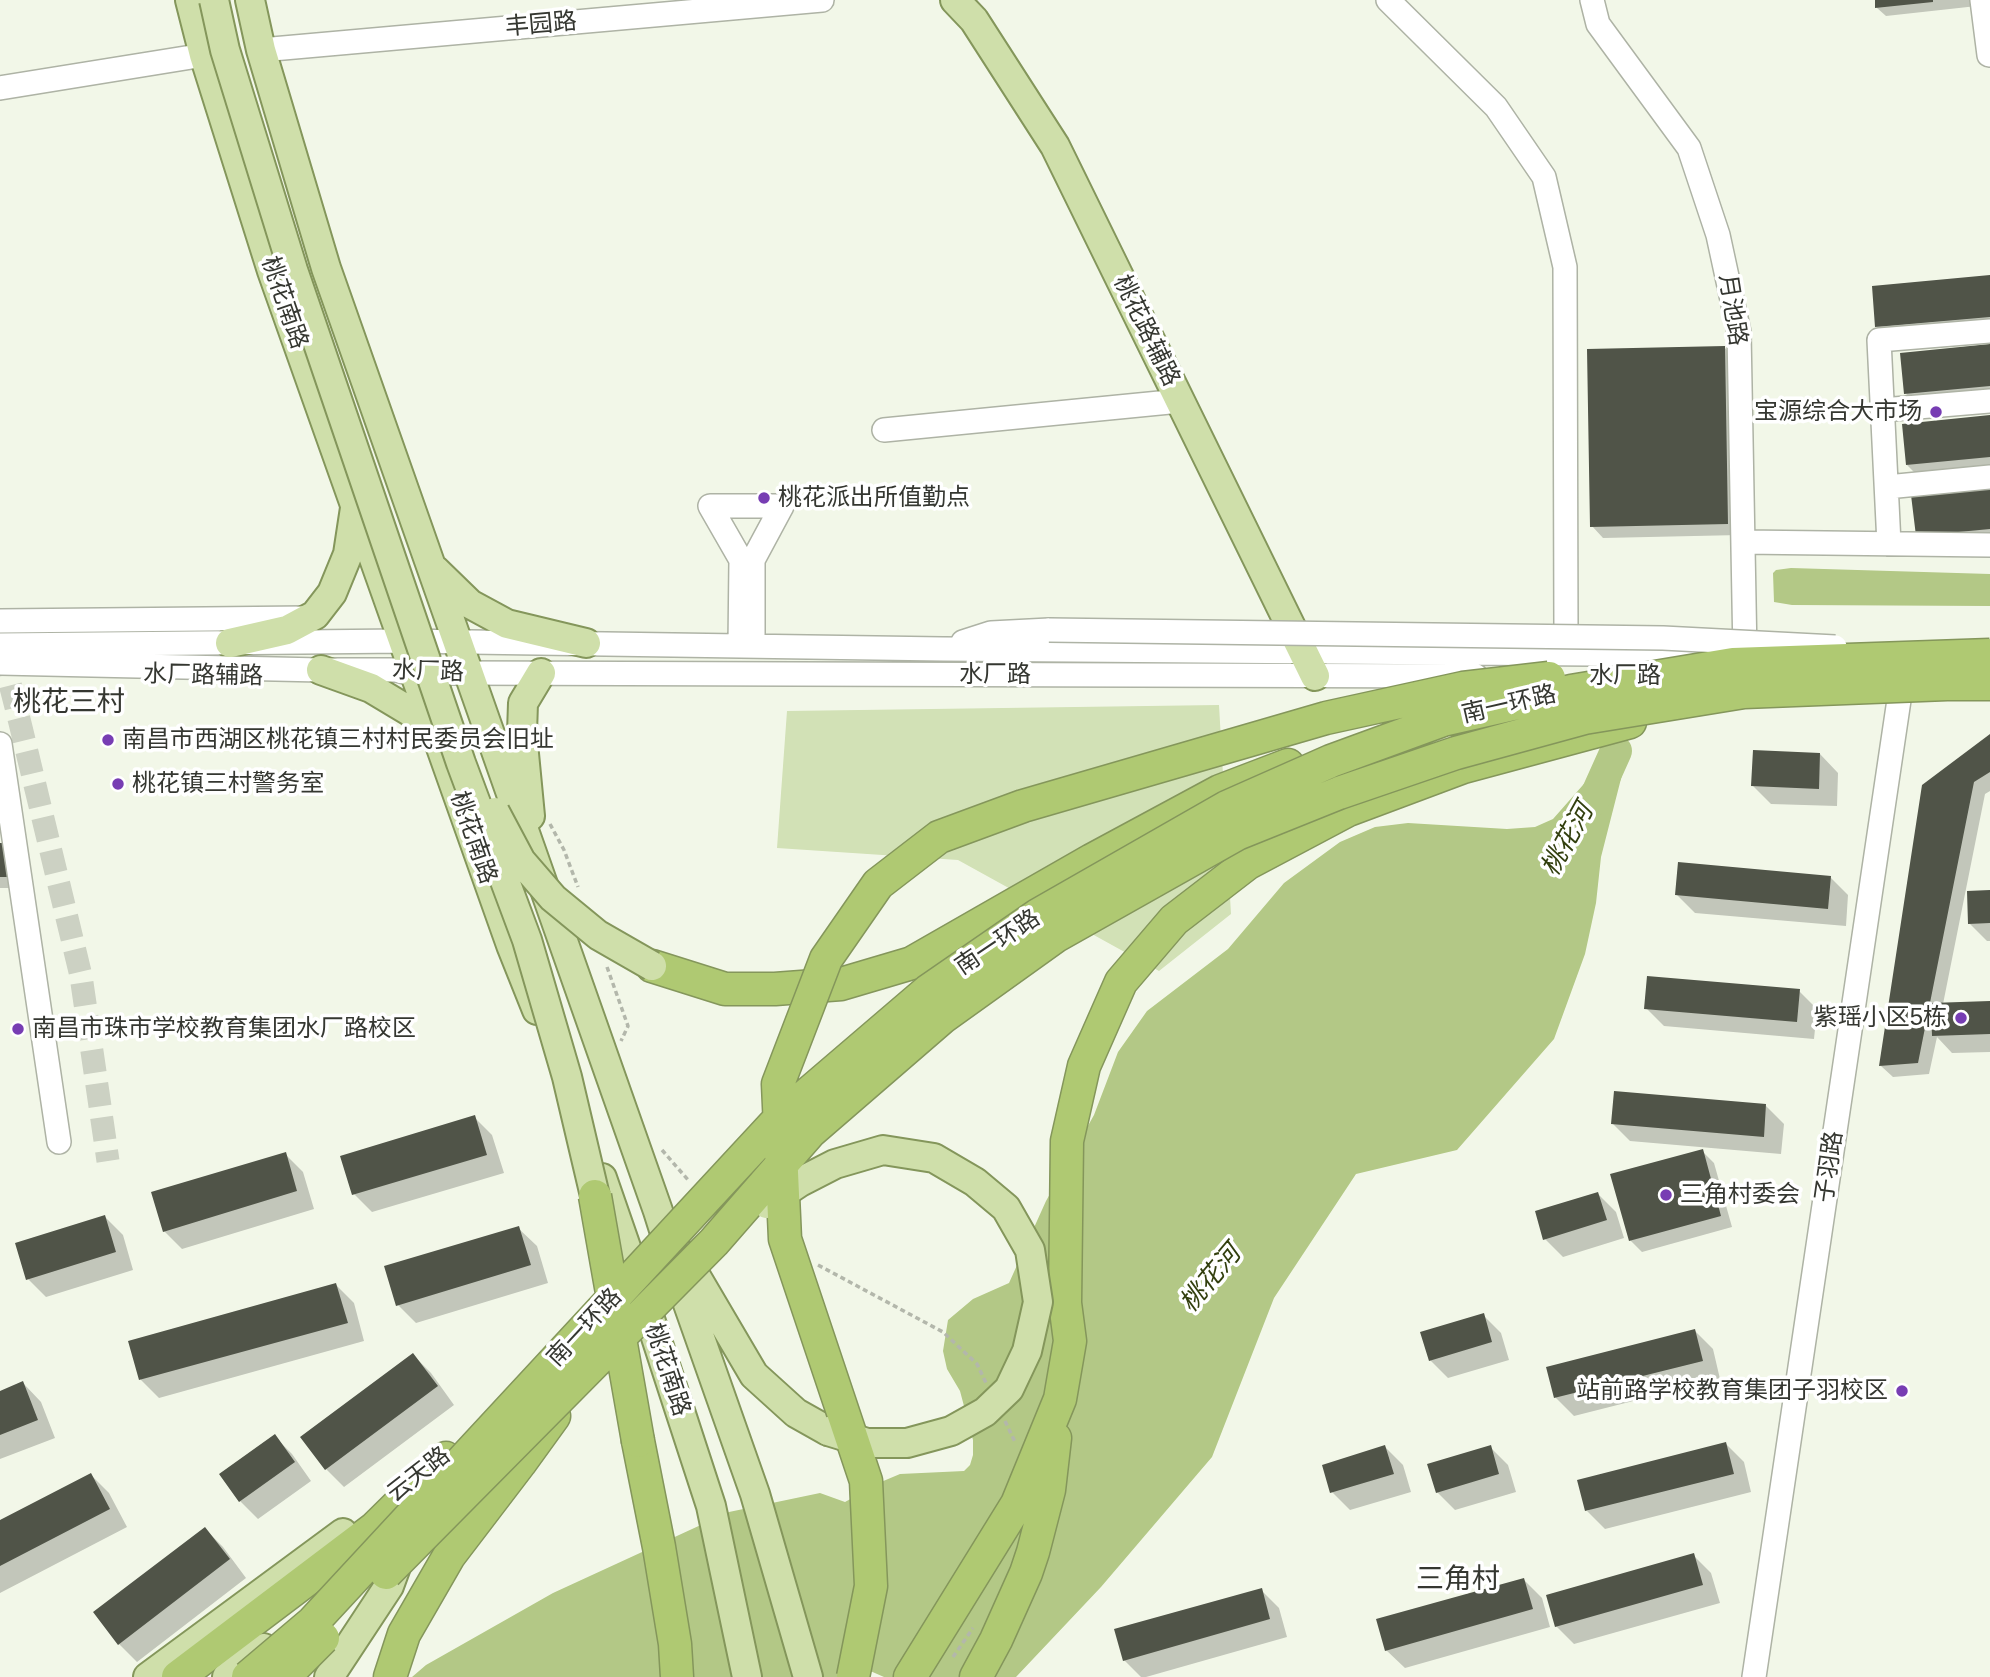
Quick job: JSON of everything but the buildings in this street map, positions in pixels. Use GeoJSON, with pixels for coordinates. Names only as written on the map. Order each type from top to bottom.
{"type":"FeatureCollection","features":[{"type":"Feature","properties":{"kind":"highway","name":"南一环路"},"geometry":{"type":"LineString","coordinates":[[248,1677],[313,1622],[782,1116],[928,991],[1038,915],[1227,807],[1331,761],[1443,720],[1571,691],[1741,671],[1984,656]]}},
{"type":"Feature","properties":{"kind":"highway"},"geometry":{"type":"LineString","coordinates":[[853,1677],[871,1586],[866,1481],[785,1239],[778,1084],[826,959],[878,884],[939,837],[1011,810],[1326,719],[1463,688],[1656,665],[1741,671]]}},
{"type":"Feature","properties":{"kind":"highway"},"geometry":{"type":"LineString","coordinates":[[976,1677],[1026,1573],[1049,1490],[1070,1341],[1065,1303],[1067,1141],[1084,1066],[1121,982],[1174,920],[1248,863],[1348,810],[1463,767],[1741,671]]}},
{"type":"Feature","properties":{"kind":"highway","name":"南一环路"},"geometry":{"type":"LineString","coordinates":[[285,1677],[713,1242],[810,1132],[943,1017],[1056,936],[1237,834],[1339,793],[1456,753],[1741,671],[1947,684],[1990,684]]}},
{"type":"Feature","properties":{"kind":"highway"},"geometry":{"type":"LineString","coordinates":[[652,966],[725,989],[775,989],[841,984],[912,963],[1092,859],[1220,791],[1304,759],[1443,720]]}},
{"type":"Feature","properties":{"kind":"highway"},"geometry":{"type":"LineString","coordinates":[[595,1196],[661,1559],[675,1644],[677,1677]]}},
{"type":"Feature","properties":{"kind":"highway"},"geometry":{"type":"LineString","coordinates":[[390,1677],[404,1634],[449,1556],[585,1372]]}},
{"type":"Feature","properties":{"kind":"highway"},"geometry":{"type":"LineString","coordinates":[[910,1677],[1017,1504],[1060,1399]]}},
{"type":"Feature","properties":{"kind":"highway"},"geometry":{"type":"LineString","coordinates":[[178,1677],[375,1528],[446,1458]]}},
{"type":"Feature","properties":{"kind":"main road","name":"桃花南路"},"geometry":{"type":"LineString","coordinates":[[190,0],[204,55],[272,271],[511,946],[593,1153],[648,1312],[710,1506],[747,1677]]}},
{"type":"Feature","properties":{"kind":"main road"},"geometry":{"type":"LineString","coordinates":[[214,0],[225,50],[293,270],[461,763],[527,940],[567,1077],[595,1196]]}},
{"type":"Feature","properties":{"kind":"main road"},"geometry":{"type":"LineString","coordinates":[[223,0],[234,48],[299,256],[469,763],[521,861],[553,898],[598,934],[652,966]]}},
{"type":"Feature","properties":{"kind":"main road","name":"桃花南路"},"geometry":{"type":"LineString","coordinates":[[250,0],[261,50],[327,268],[755,1494],[808,1677]]}},
{"type":"Feature","properties":{"kind":"main road","name":"桃花路辅路"},"geometry":{"type":"LineString","coordinates":[[955,0],[974,20],[1055,146],[1309,664]]}},
{"type":"Feature","properties":{"kind":"main road"},"geometry":{"type":"LineString","coordinates":[[230,643],[287,630],[315,615],[332,593],[348,554],[356,506]]}},
{"type":"Feature","properties":{"kind":"main road"},"geometry":{"type":"LineString","coordinates":[[430,564],[470,604],[507,624],[586,643]]}},
{"type":"Feature","properties":{"kind":"main road"},"geometry":{"type":"LineString","coordinates":[[321,670],[371,688],[411,712],[440,744]]}},
{"type":"Feature","properties":{"kind":"main road"},"geometry":{"type":"LineString","coordinates":[[535,864],[522,733],[523,703],[541,673]]}},
{"type":"Feature","properties":{"kind":"main road"},"geometry":{"type":"LineString","coordinates":[[658,1211],[754,1375],[796,1413],[828,1431],[867,1443],[906,1444],[951,1431],[985,1412],[1009,1389],[1027,1351],[1038,1302],[1030,1250],[1006,1208],[975,1182],[934,1158],[883,1150],[835,1164],[800,1182],[713,1242]]}},
{"type":"Feature","properties":{"kind":"main road","name":"云天路"},"geometry":{"type":"LineString","coordinates":[[148,1677],[446,1458],[505,1394],[670,1251]]}},
{"type":"Feature","properties":{"kind":"main road","name":"云天路"},"geometry":{"type":"LineString","coordinates":[[227,1677],[407,1533],[580,1370],[681,1284]]}},
{"type":"Feature","properties":{"kind":"main road"},"geometry":{"type":"LineString","coordinates":[[329,1677],[389,1586],[407,1533]]}},
{"type":"Feature","properties":{"kind":"street","name":"丰园路"},"geometry":{"type":"LineString","coordinates":[[261,50],[822,0]]}},
{"type":"Feature","properties":{"kind":"street"},"geometry":{"type":"LineString","coordinates":[[1388,0],[1496,107],[1544,177],[1565,267],[1566,637]]}},
{"type":"Feature","properties":{"kind":"street","name":"月池路"},"geometry":{"type":"LineString","coordinates":[[1592,0],[1598,24],[1689,148],[1718,235],[1740,332],[1743,542],[1741,671]]}},
{"type":"Feature","properties":{"kind":"street"},"geometry":{"type":"LineString","coordinates":[[1986,11],[1989,55]]}},
{"type":"Feature","properties":{"kind":"street"},"geometry":{"type":"LineString","coordinates":[[0,88],[204,55]]}},
{"type":"Feature","properties":{"kind":"street"},"geometry":{"type":"LineString","coordinates":[[1889,544],[1878,341],[1990,331]]}},
{"type":"Feature","properties":{"kind":"street"},"geometry":{"type":"LineString","coordinates":[[884,430],[1180,401]]}},
{"type":"Feature","properties":{"kind":"street"},"geometry":{"type":"LineString","coordinates":[[1882,410],[1990,401]]}},
{"type":"Feature","properties":{"kind":"street"},"geometry":{"type":"LineString","coordinates":[[1886,487],[1990,477]]}},
{"type":"Feature","properties":{"kind":"street"},"geometry":{"type":"LineString","coordinates":[[710,506],[782,506],[753,560],[747,646],[741,561],[710,506]]}},
{"type":"Feature","properties":{"kind":"street"},"geometry":{"type":"LineString","coordinates":[[1743,542],[1990,545]]}},
{"type":"Feature","properties":{"kind":"street"},"geometry":{"type":"LineString","coordinates":[[0,621],[310,618]]}},
{"type":"Feature","properties":{"kind":"street"},"geometry":{"type":"LineString","coordinates":[[943,649],[991,633],[1049,630],[1663,638],[1984,656]]}},
{"type":"Feature","properties":{"kind":"street","name":"水厂路"},"geometry":{"type":"LineString","coordinates":[[0,645],[457,641],[943,649],[1664,676],[1990,684]]}},
{"type":"Feature","properties":{"kind":"street","name":"水厂路"},"geometry":{"type":"LineString","coordinates":[[0,663],[396,670],[415,673],[1309,664],[1741,671],[1905,658],[1984,656]]}},
{"type":"Feature","properties":{"kind":"street","name":"子羽路"},"geometry":{"type":"LineString","coordinates":[[1754,1677],[1905,658]]}},
{"type":"Feature","properties":{"kind":"street","name":"水厂路辅路"},"geometry":{"type":"LineString","coordinates":[[0,672],[298,679],[321,670]]}},
{"type":"Feature","properties":{"kind":"street"},"geometry":{"type":"LineString","coordinates":[[0,744],[59,1142]]}},
{"type":"Feature","properties":{"kind":"path"},"geometry":{"type":"LineString","coordinates":[[545,813],[564,850],[578,888]]}},
{"type":"Feature","properties":{"kind":"path"},"geometry":{"type":"LineString","coordinates":[[605,963],[628,1026],[621,1043]]}},
{"type":"Feature","properties":{"kind":"path"},"geometry":{"type":"LineString","coordinates":[[660,1148],[696,1189]]}},
{"type":"Feature","properties":{"kind":"path"},"geometry":{"type":"LineString","coordinates":[[817,1264],[943,1332]]}},
{"type":"Feature","properties":{"kind":"shaded area"},"geometry":{"type":"Polygon","coordinates":[[[1219,705],[1231,914],[1159,971],[958,860],[777,848],[787,711],[1219,705]]]}},
{"type":"Feature","properties":{"kind":"water"},"geometry":{"type":"Polygon","coordinates":[[[1791,568],[1990,574],[1990,606],[1792,605],[1774,602],[1773,573],[1791,568]]]}},
{"type":"Feature","properties":{"kind":"water"},"geometry":{"type":"Polygon","coordinates":[[[1605,760],[1624,767],[1601,857],[1596,903],[1585,954],[1554,1039],[1457,1150],[1356,1174],[1274,1298],[1212,1457],[1101,1587],[1016,1677],[884,1677],[868,1670],[842,1677],[412,1677],[426,1665],[553,1593],[729,1512],[820,1493],[845,1502],[900,1474],[964,1471],[970,1465],[973,1455],[973,1440],[960,1391],[947,1369],[943,1351],[948,1320],[973,1299],[1009,1283],[1046,1201],[1094,1115],[1118,1052],[1147,1011],[1228,949],[1284,883],[1340,842],[1375,827],[1408,823],[1507,829],[1535,827],[1553,819],[1605,760]]]}},
{"type":"Feature","properties":{"kind":"waterway","name":"桃花河"},"geometry":{"type":"LineString","coordinates":[[1594,800],[1616,751]]}},
{"type":"Feature","properties":{"kind":"tunnel"},"geometry":{"type":"LineString","coordinates":[[0,653],[20,723],[81,976],[108,1161]]}},
{"type":"Feature","properties":{"kind":"place","name":"宝源综合大市场"},"geometry":{"type":"Point","coordinates":[1936,412]}},
{"type":"Feature","properties":{"kind":"place","name":"桃花派出所值勤点"},"geometry":{"type":"Point","coordinates":[764,498]}},
{"type":"Feature","properties":{"kind":"place","name":"南昌市西湖区桃花镇三村村民委员会旧址"},"geometry":{"type":"Point","coordinates":[108,740]}},
{"type":"Feature","properties":{"kind":"place","name":"桃花镇三村警务室"},"geometry":{"type":"Point","coordinates":[118,784]}},
{"type":"Feature","properties":{"kind":"place","name":"紫瑶小区5栋"},"geometry":{"type":"Point","coordinates":[1961,1018]}},
{"type":"Feature","properties":{"kind":"place","name":"南昌市珠市学校教育集团水厂路校区"},"geometry":{"type":"Point","coordinates":[18,1029]}},
{"type":"Feature","properties":{"kind":"place","name":"三角村委会"},"geometry":{"type":"Point","coordinates":[1666,1195]}},
{"type":"Feature","properties":{"kind":"place","name":"站前路学校教育集团子羽校区"},"geometry":{"type":"Point","coordinates":[1902,1391]}},
{"type":"Feature","properties":{"kind":"district","name":"桃花三村"},"geometry":{"type":"Point","coordinates":[69,703]}},
{"type":"Feature","properties":{"kind":"district","name":"三角村"},"geometry":{"type":"Point","coordinates":[1458,1580]}}]}
